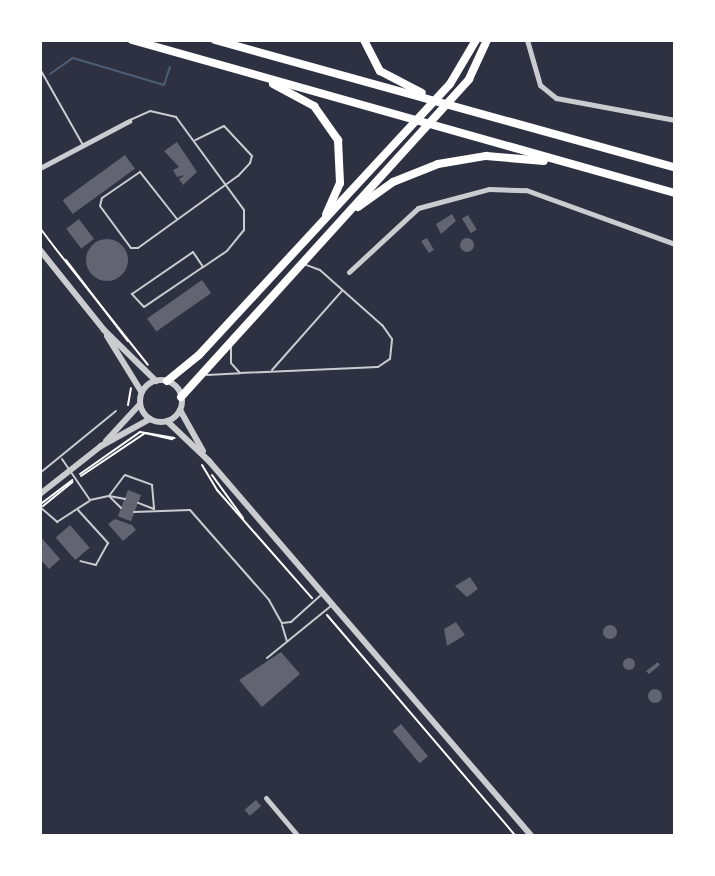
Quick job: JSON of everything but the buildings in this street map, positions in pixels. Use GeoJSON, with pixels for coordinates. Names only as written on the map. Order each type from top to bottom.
{"type":"FeatureCollection","features":[{"type":"Feature","properties":{"kind":"highway"},"geometry":{"type":"LineString","coordinates":[[132,40],[675,193]]}},
{"type":"Feature","properties":{"kind":"highway"},"geometry":{"type":"LineString","coordinates":[[215,40],[675,168]]}},
{"type":"Feature","properties":{"kind":"highway"},"geometry":{"type":"LineString","coordinates":[[364,40],[371,60],[386,76],[454,107]]}},
{"type":"Feature","properties":{"kind":"highway"},"geometry":{"type":"LineString","coordinates":[[167,381],[199,355],[450,84],[476,40]]}},
{"type":"Feature","properties":{"kind":"highway"},"geometry":{"type":"LineString","coordinates":[[181,397],[461,88],[479,63],[487,40]]}},
{"type":"Feature","properties":{"kind":"highway"},"geometry":{"type":"LineString","coordinates":[[246,72],[314,106],[338,140],[340,183],[311,235]]}},
{"type":"Feature","properties":{"kind":"highway"},"geometry":{"type":"LineString","coordinates":[[342,220],[393,182],[455,160],[502,156],[580,167]]}},
{"type":"Feature","properties":{"kind":"street"},"geometry":{"type":"LineString","coordinates":[[527,40],[540,85],[556,98],[675,120]]}},
{"type":"Feature","properties":{"kind":"street"},"geometry":{"type":"LineString","coordinates":[[40,168],[129,121]]}},
{"type":"Feature","properties":{"kind":"street"},"geometry":{"type":"LineString","coordinates":[[349,272],[418,208],[489,189],[526,190],[675,244]]}},
{"type":"Feature","properties":{"kind":"street"},"geometry":{"type":"LineString","coordinates":[[40,250],[104,330],[156,381]]}},
{"type":"Feature","properties":{"kind":"street"},"geometry":{"type":"LineString","coordinates":[[40,494],[101,446],[140,404],[142,392],[104,330]]}},
{"type":"Feature","properties":{"kind":"street"},"geometry":{"type":"LineString","coordinates":[[142,392],[156,381],[167,381],[181,397],[180,410],[209,461]]}},
{"type":"Feature","properties":{"kind":"street"},"geometry":{"type":"LineString","coordinates":[[140,404],[150,419]]}},
{"type":"Feature","properties":{"kind":"street"},"geometry":{"type":"LineString","coordinates":[[167,421],[180,410]]}},
{"type":"Feature","properties":{"kind":"street"},"geometry":{"type":"LineString","coordinates":[[101,446],[150,419],[167,421],[209,461],[531,836]]}},
{"type":"Feature","properties":{"kind":"street"},"geometry":{"type":"LineString","coordinates":[[266,798],[298,836]]}},
{"type":"Feature","properties":{"kind":"lane"},"geometry":{"type":"LineString","coordinates":[[40,69],[83,146]]}},
{"type":"Feature","properties":{"kind":"lane"},"geometry":{"type":"LineString","coordinates":[[129,121],[150,111],[166,112],[195,140],[244,210],[244,230],[235,244],[203,267],[144,307],[132,294],[193,252],[203,267]]}},
{"type":"Feature","properties":{"kind":"lane"},"geometry":{"type":"LineString","coordinates":[[177,219],[140,172],[102,198],[100,206],[131,248],[177,219],[245,170],[252,156],[224,126],[195,140]]}},
{"type":"Feature","properties":{"kind":"lane"},"geometry":{"type":"LineString","coordinates":[[198,375],[378,367],[390,359],[393,346],[388,332],[320,270],[302,263]]}},
{"type":"Feature","properties":{"kind":"lane"},"geometry":{"type":"LineString","coordinates":[[271,371],[343,290]]}},
{"type":"Feature","properties":{"kind":"lane"},"geometry":{"type":"LineString","coordinates":[[234,337],[231,363],[240,373]]}},
{"type":"Feature","properties":{"kind":"lane"},"geometry":{"type":"LineString","coordinates":[[40,473],[116,411]]}},
{"type":"Feature","properties":{"kind":"lane"},"geometry":{"type":"LineString","coordinates":[[61,457],[68,472],[90,500]]}},
{"type":"Feature","properties":{"kind":"lane"},"geometry":{"type":"LineString","coordinates":[[109,496],[125,475],[152,485],[154,509]]}},
{"type":"Feature","properties":{"kind":"lane"},"geometry":{"type":"LineString","coordinates":[[109,496],[121,508]]}},
{"type":"Feature","properties":{"kind":"lane"},"geometry":{"type":"LineString","coordinates":[[40,507],[57,522],[90,500],[109,496],[125,499]]}},
{"type":"Feature","properties":{"kind":"lane"},"geometry":{"type":"LineString","coordinates":[[138,503],[154,509]]}},
{"type":"Feature","properties":{"kind":"lane"},"geometry":{"type":"LineString","coordinates":[[78,510],[108,543],[105,557],[96,565],[80,561]]}},
{"type":"Feature","properties":{"kind":"lane"},"geometry":{"type":"LineString","coordinates":[[134,512],[190,510],[269,600],[288,642]]}},
{"type":"Feature","properties":{"kind":"lane"},"geometry":{"type":"LineString","coordinates":[[282,623],[291,622],[322,594]]}},
{"type":"Feature","properties":{"kind":"lane"},"geometry":{"type":"LineString","coordinates":[[267,658],[332,605]]}},
{"type":"Feature","properties":{"kind":"path"},"geometry":{"type":"LineString","coordinates":[[40,228],[145,360],[143,366]]}},
{"type":"Feature","properties":{"kind":"path"},"geometry":{"type":"LineString","coordinates":[[40,507],[140,432],[173,438],[182,443]]}},
{"type":"Feature","properties":{"kind":"path"},"geometry":{"type":"LineString","coordinates":[[191,454],[242,519],[315,601]]}},
{"type":"Feature","properties":{"kind":"path"},"geometry":{"type":"LineString","coordinates":[[199,459],[242,519]]}},
{"type":"Feature","properties":{"kind":"path"},"geometry":{"type":"LineString","coordinates":[[324,612],[516,836]]}},
{"type":"Feature","properties":{"kind":"waterway"},"geometry":{"type":"LineString","coordinates":[[50,74],[73,58],[164,85],[170,67]]}}]}
